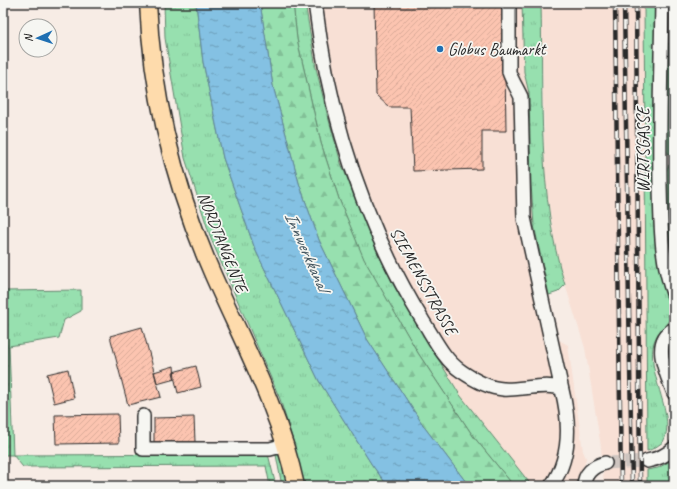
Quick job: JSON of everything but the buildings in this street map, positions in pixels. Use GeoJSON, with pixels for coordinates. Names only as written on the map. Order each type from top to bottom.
{"type":"FeatureCollection","features":[{"type":"Feature","properties":{"kind":"main road","name":"NORDTANGENTE"},"geometry":{"type":"LineString","coordinates":[[148,3],[159,96],[179,180],[199,242],[263,382],[285,445],[296,486]]}},
{"type":"Feature","properties":{"kind":"street","name":"SIEMENSSTRASSE"},"geometry":{"type":"LineString","coordinates":[[314,3],[333,104],[342,139],[357,182],[376,229],[399,278],[433,336],[450,361],[460,371],[476,381],[501,389],[514,390],[554,386],[562,390]]}},
{"type":"Feature","properties":{"kind":"street"},"geometry":{"type":"LineString","coordinates":[[509,3],[509,72],[521,97],[522,206],[536,279],[562,390],[567,420],[567,445],[563,463],[551,486]]}},
{"type":"Feature","properties":{"kind":"street","name":"WIRTSGASSE"},"geometry":{"type":"LineString","coordinates":[[662,3],[660,158],[661,217],[666,271],[674,296]]}},
{"type":"Feature","properties":{"kind":"street"},"geometry":{"type":"LineString","coordinates":[[674,330],[665,338],[661,356],[674,393]]}},
{"type":"Feature","properties":{"kind":"street"},"geometry":{"type":"LineString","coordinates":[[143,416],[143,449],[270,449],[285,445]]}},
{"type":"Feature","properties":{"kind":"street"},"geometry":{"type":"LineString","coordinates":[[647,461],[662,457],[674,448]]}},
{"type":"Feature","properties":{"kind":"street"},"geometry":{"type":"LineString","coordinates":[[584,486],[590,471],[598,465],[605,463]]}},
{"type":"Feature","properties":{"kind":"shaded area"},"geometry":{"type":"Polygon","coordinates":[[[305,3],[522,3],[524,72],[529,93],[531,184],[534,225],[559,340],[568,345],[583,451],[586,458],[583,470],[576,486],[532,486],[460,395],[394,286],[377,251],[341,163],[316,68],[305,3]]]}},
{"type":"Feature","properties":{"kind":"shaded area"},"geometry":{"type":"Polygon","coordinates":[[[541,3],[644,3],[647,486],[604,486],[601,447],[585,348],[558,262],[545,182],[541,3]]]}},
{"type":"Feature","properties":{"kind":"green space"},"geometry":{"type":"Polygon","coordinates":[[[164,3],[196,3],[203,62],[223,158],[255,249],[319,381],[372,465],[388,486],[303,486],[294,444],[280,399],[211,239],[185,158],[165,38],[164,3]]]}},
{"type":"Feature","properties":{"kind":"green space"},"geometry":{"type":"Polygon","coordinates":[[[260,3],[293,3],[297,39],[321,143],[339,199],[364,259],[418,353],[473,436],[514,486],[469,486],[425,428],[367,339],[319,240],[299,183],[273,86],[260,3]]]}},
{"type":"Feature","properties":{"kind":"green space"},"geometry":{"type":"Polygon","coordinates":[[[293,3],[305,3],[316,68],[341,163],[377,251],[394,286],[460,395],[532,486],[514,486],[473,436],[418,353],[364,260],[339,199],[321,143],[297,39],[293,3]]]}},
{"type":"Feature","properties":{"kind":"green space"},"geometry":{"type":"Polygon","coordinates":[[[522,3],[541,3],[543,145],[546,181],[556,251],[565,285],[558,292],[549,295],[534,225],[531,184],[529,93],[524,72],[522,3]]]}},
{"type":"Feature","properties":{"kind":"green space"},"geometry":{"type":"Polygon","coordinates":[[[644,3],[657,3],[665,280],[674,305],[674,314],[658,333],[653,347],[654,371],[667,421],[666,432],[663,442],[647,451],[644,3]]]}},
{"type":"Feature","properties":{"kind":"green space"},"geometry":{"type":"Polygon","coordinates":[[[674,43],[674,155],[669,154],[665,149],[664,44],[674,43]]]}},
{"type":"Feature","properties":{"kind":"green space"},"geometry":{"type":"Polygon","coordinates":[[[674,164],[674,278],[666,234],[666,173],[669,165],[674,164]]]}},
{"type":"Feature","properties":{"kind":"green space"},"geometry":{"type":"Polygon","coordinates":[[[81,290],[81,311],[64,320],[59,338],[9,346],[13,455],[3,455],[3,291],[81,290]]]}},
{"type":"Feature","properties":{"kind":"green space"},"geometry":{"type":"Polygon","coordinates":[[[268,454],[276,486],[270,486],[266,466],[23,467],[13,455],[268,454]]]}},
{"type":"Feature","properties":{"kind":"green space"},"geometry":{"type":"Polygon","coordinates":[[[276,455],[281,455],[287,486],[282,486],[276,455]]]}},
{"type":"Feature","properties":{"kind":"green space"},"geometry":{"type":"Polygon","coordinates":[[[674,459],[674,484],[667,486],[647,486],[647,470],[658,468],[674,459]]]}},
{"type":"Feature","properties":{"kind":"water","name":"Innwerkkanal"},"geometry":{"type":"Polygon","coordinates":[[[196,3],[260,3],[273,86],[299,183],[319,240],[367,339],[425,428],[469,486],[388,486],[372,465],[319,381],[255,249],[223,158],[203,62],[196,3]]]}},
{"type":"Feature","properties":{"kind":"tunnel"},"geometry":{"type":"LineString","coordinates":[[605,463],[647,461]]}},
{"type":"Feature","properties":{"kind":"railway"},"geometry":{"type":"LineString","coordinates":[[615,3],[621,486]]}},
{"type":"Feature","properties":{"kind":"railway"},"geometry":{"type":"LineString","coordinates":[[624,3],[632,486]]}},
{"type":"Feature","properties":{"kind":"railway"},"geometry":{"type":"LineString","coordinates":[[636,3],[640,486]]}},
{"type":"Feature","properties":{"kind":"place","name":"Globus Baumarkt"},"geometry":{"type":"Point","coordinates":[440,49]}}]}
